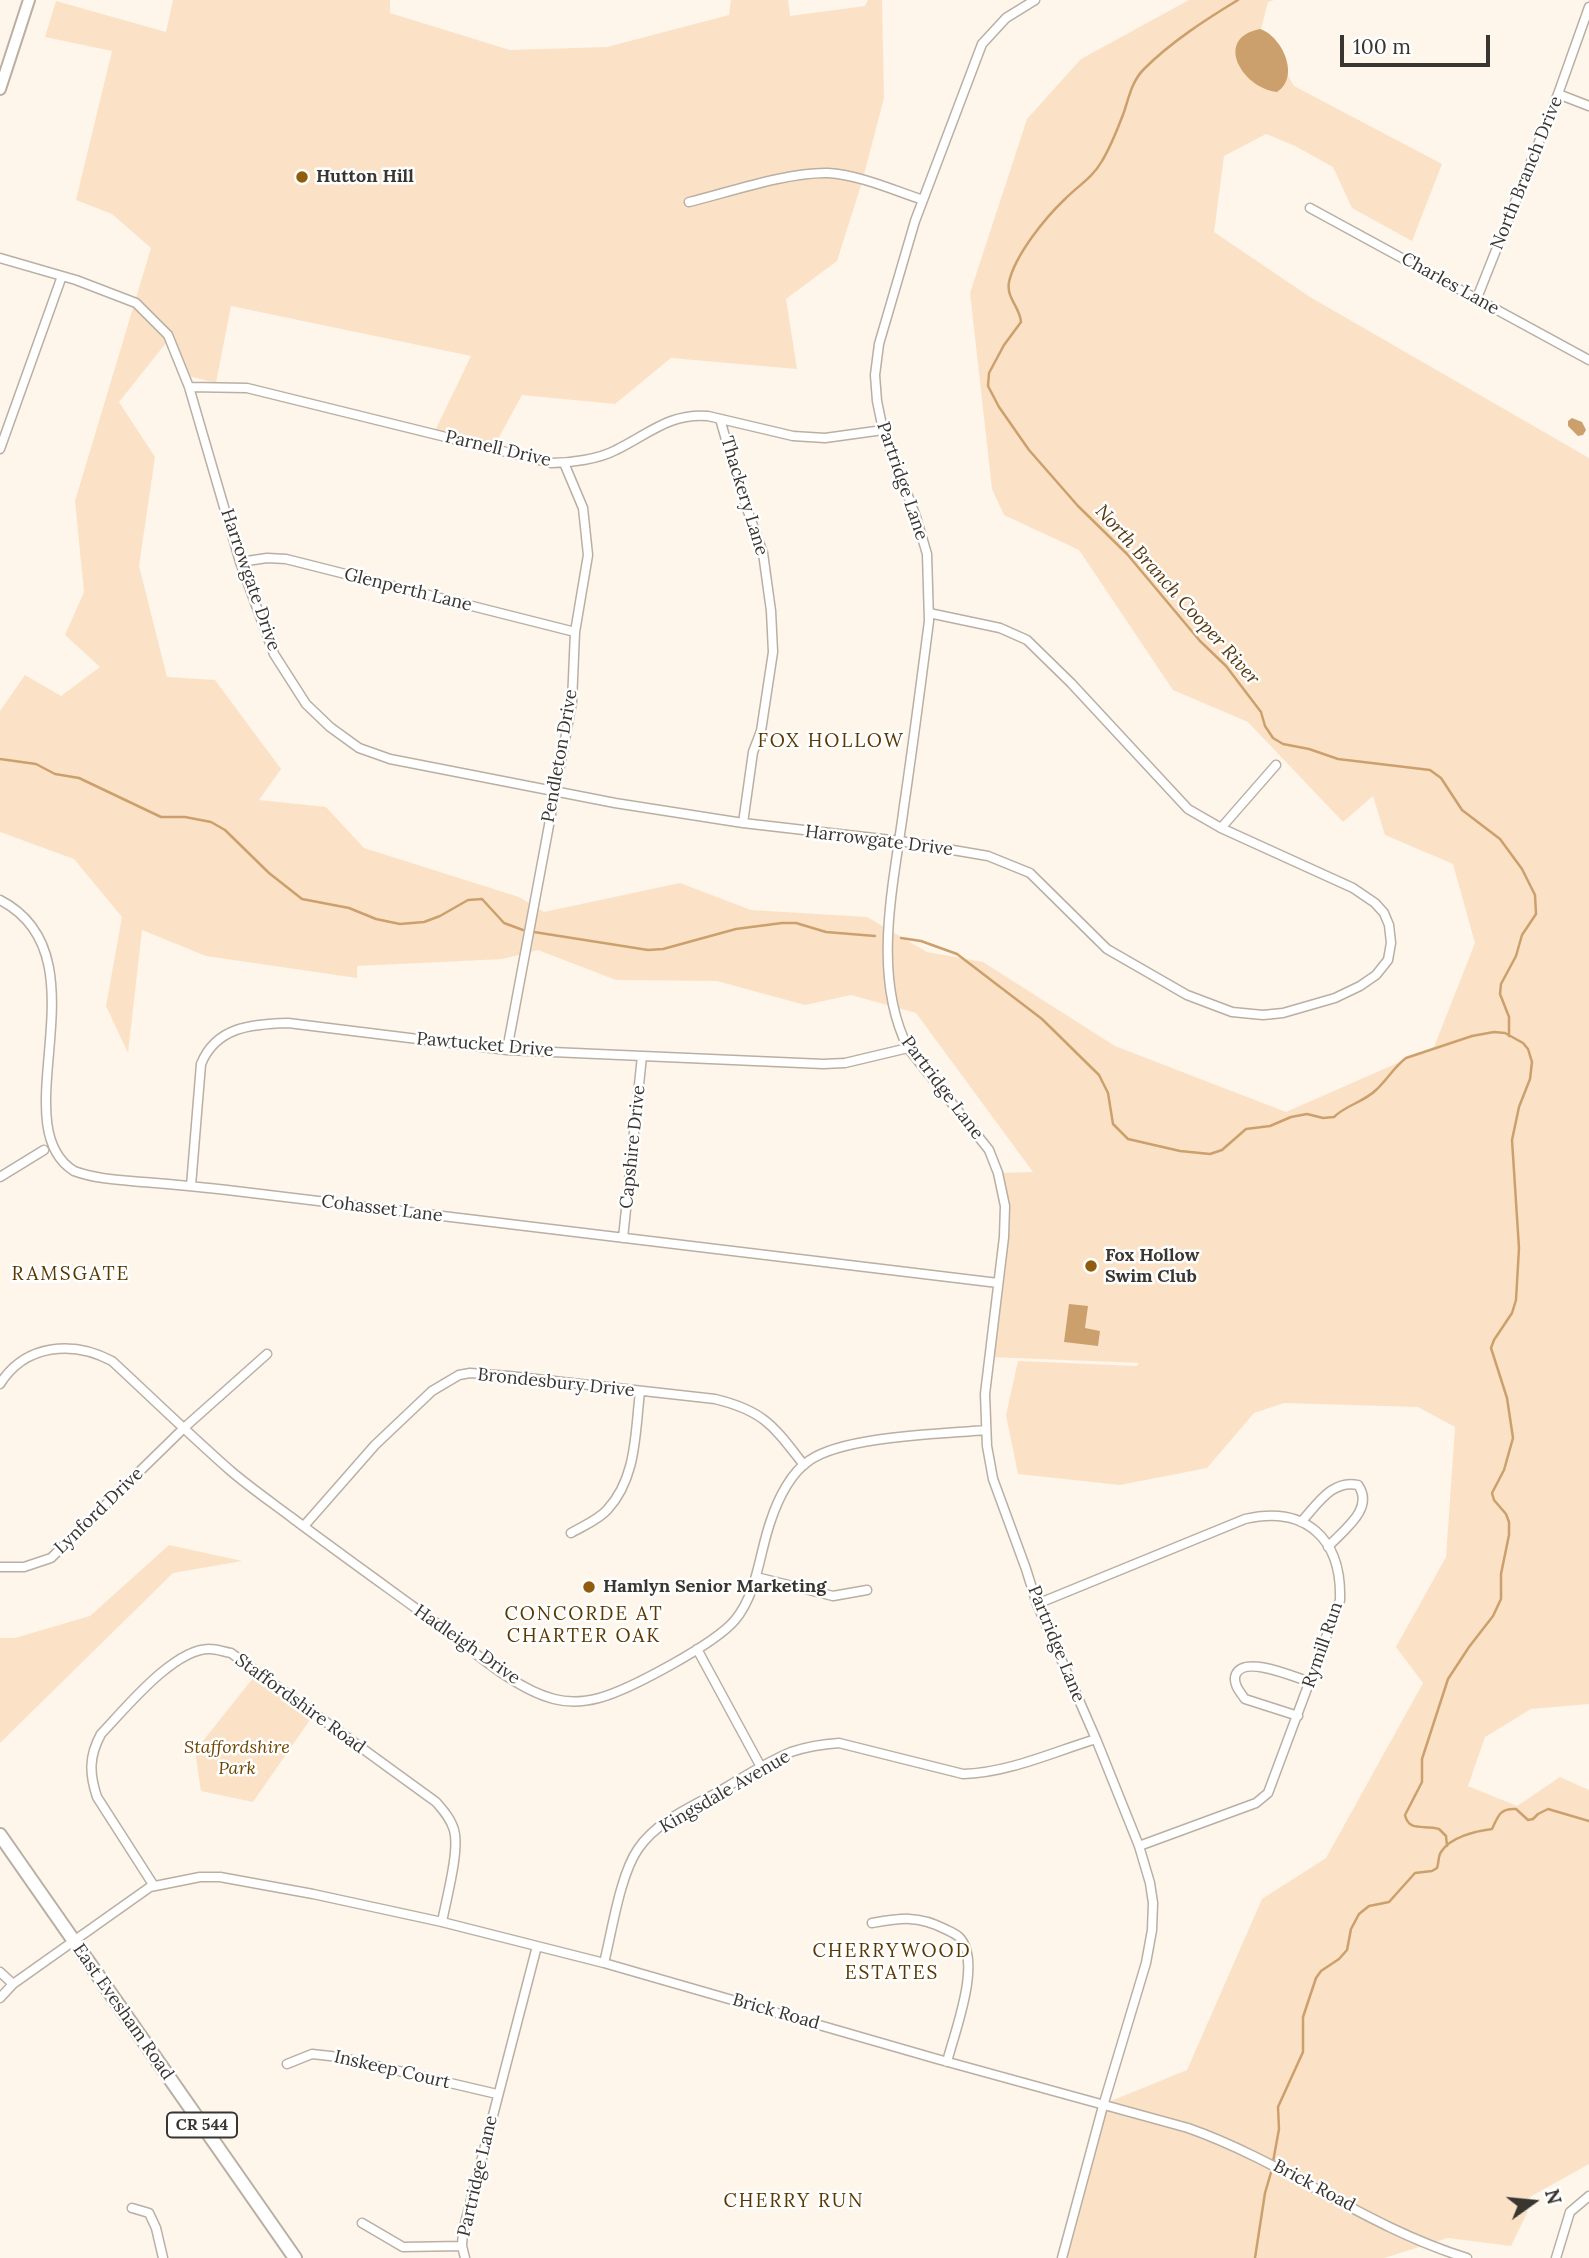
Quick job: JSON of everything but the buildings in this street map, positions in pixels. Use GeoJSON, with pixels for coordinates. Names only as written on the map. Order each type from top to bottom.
{"type":"FeatureCollection","features":[{"type":"Feature","properties":{"kind":"main road","name":"East Evesham Road"},"geometry":{"type":"LineString","coordinates":[[0,1835],[295,2258]]}},
{"type":"Feature","properties":{"kind":"street"},"geometry":{"type":"LineString","coordinates":[[0,89],[29,0]]}},
{"type":"Feature","properties":{"kind":"street","name":"Partridge Lane"},"geometry":{"type":"LineString","coordinates":[[1035,0],[1006,18],[982,44],[923,200],[879,344],[875,375],[883,430],[927,554],[929,613],[889,922],[889,984],[892,1007],[908,1048],[989,1150],[998,1173],[1005,1206],[1004,1237],[985,1394],[986,1430],[993,1479],[1027,1569],[1037,1604],[1139,1846],[1153,1903],[1152,1930],[1146,1963],[1102,2106],[1062,2258]]}},
{"type":"Feature","properties":{"kind":"street","name":"North Branch Drive"},"geometry":{"type":"LineString","coordinates":[[1477,298],[1558,94],[1589,7]]}},
{"type":"Feature","properties":{"kind":"street"},"geometry":{"type":"LineString","coordinates":[[1558,94],[1589,106]]}},
{"type":"Feature","properties":{"kind":"street"},"geometry":{"type":"LineString","coordinates":[[689,202],[804,175],[829,173],[859,179],[923,200]]}},
{"type":"Feature","properties":{"kind":"street","name":"Charles Lane"},"geometry":{"type":"LineString","coordinates":[[1310,208],[1589,359]]}},
{"type":"Feature","properties":{"kind":"street","name":"Harrowgate Drive"},"geometry":{"type":"LineString","coordinates":[[0,258],[62,276],[136,303],[168,335],[189,387],[240,562],[274,654],[306,704],[330,727],[359,747],[390,758],[615,803],[743,823],[900,841],[988,856],[1030,873],[1107,949],[1187,995],[1233,1012],[1263,1015],[1335,998],[1376,975],[1388,960],[1391,943],[1389,925],[1376,903],[1353,888],[1221,828],[1188,809],[1071,683],[1027,640],[1000,628],[929,613]]}},
{"type":"Feature","properties":{"kind":"street"},"geometry":{"type":"LineString","coordinates":[[0,449],[62,276]]}},
{"type":"Feature","properties":{"kind":"street","name":"Parnell Drive"},"geometry":{"type":"LineString","coordinates":[[189,387],[247,388],[528,458],[564,463],[614,452],[668,421],[694,415],[793,436],[825,438],[883,430]]}},
{"type":"Feature","properties":{"kind":"street","name":"Thackery Lane"},"geometry":{"type":"LineString","coordinates":[[720,419],[742,495],[763,553],[771,611],[773,652],[761,731],[753,752],[743,823]]}},
{"type":"Feature","properties":{"kind":"street","name":"Pendleton Drive"},"geometry":{"type":"LineString","coordinates":[[507,1050],[572,702],[575,632],[588,555],[583,508],[564,463]]}},
{"type":"Feature","properties":{"kind":"street","name":"Glenperth Lane"},"geometry":{"type":"LineString","coordinates":[[240,562],[267,558],[286,559],[575,632]]}},
{"type":"Feature","properties":{"kind":"street"},"geometry":{"type":"LineString","coordinates":[[1221,828],[1276,765]]}},
{"type":"Feature","properties":{"kind":"street"},"geometry":{"type":"LineString","coordinates":[[0,900],[18,911],[34,934],[41,972],[40,995]]}},
{"type":"Feature","properties":{"kind":"street","name":"Pawtucket Drive"},"geometry":{"type":"LineString","coordinates":[[191,1186],[201,1064],[206,1050],[214,1041],[236,1030],[265,1024],[288,1023],[507,1050],[834,1064],[908,1048]]}},
{"type":"Feature","properties":{"kind":"street","name":"Capshire Drive"},"geometry":{"type":"LineString","coordinates":[[623,1238],[642,1056]]}},
{"type":"Feature","properties":{"kind":"street","name":"Cohasset Lane"},"geometry":{"type":"LineString","coordinates":[[37,1140],[52,1158],[73,1170],[103,1178],[191,1186],[998,1283]]}},
{"type":"Feature","properties":{"kind":"street"},"geometry":{"type":"LineString","coordinates":[[0,1177],[44,1150]]}},
{"type":"Feature","properties":{"kind":"street","name":"Hadleigh Drive"},"geometry":{"type":"LineString","coordinates":[[0,1384],[8,1371],[48,1349],[78,1348],[97,1353],[112,1361],[234,1474],[506,1675],[552,1699],[582,1701],[617,1692],[715,1639],[735,1620],[757,1577],[771,1520],[782,1494],[796,1472],[804,1465],[831,1449],[855,1443],[986,1430]]}},
{"type":"Feature","properties":{"kind":"street","name":"Lynford Drive"},"geometry":{"type":"LineString","coordinates":[[0,1567],[24,1567],[51,1558],[185,1427],[267,1354]]}},
{"type":"Feature","properties":{"kind":"street","name":"Brondesbury Drive"},"geometry":{"type":"LineString","coordinates":[[304,1527],[385,1436],[432,1391],[459,1375],[509,1376],[715,1399],[756,1412],[772,1425],[804,1465]]}},
{"type":"Feature","properties":{"kind":"street"},"geometry":{"type":"LineString","coordinates":[[571,1533],[607,1511],[631,1468],[640,1392]]}},
{"type":"Feature","properties":{"kind":"street"},"geometry":{"type":"LineString","coordinates":[[1037,1604],[1245,1519],[1263,1515],[1283,1516],[1301,1522],[1337,1485],[1358,1485],[1363,1492],[1361,1512],[1328,1547]]}},
{"type":"Feature","properties":{"kind":"street","name":"Rymill Run"},"geometry":{"type":"LineString","coordinates":[[1139,1846],[1256,1803],[1268,1793],[1340,1600],[1341,1580],[1328,1547],[1313,1527],[1301,1522]]}},
{"type":"Feature","properties":{"kind":"street"},"geometry":{"type":"LineString","coordinates":[[757,1577],[833,1596],[867,1590]]}},
{"type":"Feature","properties":{"kind":"street","name":"Staffordshire Road"},"geometry":{"type":"LineString","coordinates":[[153,1886],[97,1797],[90,1763],[94,1746],[101,1734],[164,1670],[181,1657],[208,1649],[231,1653],[436,1802],[454,1830],[456,1846],[442,1922]]}},
{"type":"Feature","properties":{"kind":"street"},"geometry":{"type":"LineString","coordinates":[[697,1649],[761,1767]]}},
{"type":"Feature","properties":{"kind":"street"},"geometry":{"type":"LineString","coordinates":[[1298,1716],[1245,1699],[1235,1683],[1235,1675],[1240,1669],[1258,1666],[1310,1682]]}},
{"type":"Feature","properties":{"kind":"street","name":"Kingsdale Avenue"},"geometry":{"type":"LineString","coordinates":[[604,1963],[627,1870],[636,1851],[662,1824],[761,1767],[793,1752],[839,1743],[963,1774],[979,1773],[1096,1739]]}},
{"type":"Feature","properties":{"kind":"street","name":"Brick Road"},"geometry":{"type":"LineString","coordinates":[[0,1998],[13,1984],[153,1886],[201,1877],[220,1877],[442,1922],[604,1963],[1102,2106],[1188,2128],[1262,2158],[1425,2244],[1467,2258]]}},
{"type":"Feature","properties":{"kind":"street"},"geometry":{"type":"LineString","coordinates":[[872,1923],[906,1917],[931,1922],[959,1937],[970,1963],[947,2062]]}},
{"type":"Feature","properties":{"kind":"street","name":"Partridge Lane"},"geometry":{"type":"LineString","coordinates":[[464,2258],[463,2231],[537,1946]]}},
{"type":"Feature","properties":{"kind":"street"},"geometry":{"type":"LineString","coordinates":[[0,1972],[13,1984]]}},
{"type":"Feature","properties":{"kind":"street","name":"Inskeep Court"},"geometry":{"type":"LineString","coordinates":[[287,2064],[312,2054],[339,2057],[498,2094]]}},
{"type":"Feature","properties":{"kind":"street"},"geometry":{"type":"LineString","coordinates":[[1556,2258],[1570,2212],[1589,2196]]}},
{"type":"Feature","properties":{"kind":"street"},"geometry":{"type":"LineString","coordinates":[[132,2208],[149,2213],[156,2228],[163,2258]]}},
{"type":"Feature","properties":{"kind":"street"},"geometry":{"type":"LineString","coordinates":[[362,2223],[389,2241],[403,2246],[462,2246]]}},
{"type":"Feature","properties":{"kind":"green space"},"geometry":{"type":"Polygon","coordinates":[[[173,0],[390,0],[390,13],[510,50],[607,47],[729,15],[731,0],[788,0],[790,16],[865,6],[868,0],[882,0],[884,98],[862,182],[837,261],[786,299],[797,369],[671,358],[615,404],[522,395],[492,450],[433,435],[471,356],[231,306],[216,383],[185,375],[170,338],[119,402],[155,457],[139,566],[167,677],[215,680],[281,769],[259,800],[326,807],[364,848],[519,897],[544,912],[680,883],[751,910],[867,917],[927,952],[983,962],[1115,1046],[1286,1112],[1434,1047],[1475,943],[1453,864],[1385,835],[1373,796],[1343,822],[1248,722],[1173,690],[1079,550],[1004,515],[992,489],[970,293],[1027,119],[1081,59],[1189,0],[1274,0],[1268,2],[1261,29],[1294,86],[1442,164],[1412,241],[1352,208],[1333,167],[1266,134],[1224,156],[1214,232],[1310,297],[1589,458],[1589,1704],[1531,1709],[1485,1737],[1468,1786],[1517,1806],[1560,1777],[1589,1790],[1589,2164],[1530,2197],[1527,2213],[1511,2246],[1448,2238],[1384,2258],[1062,2258],[1106,2103],[1187,2070],[1262,1899],[1326,1858],[1423,1683],[1396,1647],[1446,1557],[1455,1427],[1418,1407],[1284,1403],[1254,1413],[1207,1468],[1120,1485],[1018,1474],[1006,1415],[1018,1361],[1137,1366],[1139,1363],[990,1357],[1004,1237],[998,1173],[1033,1172],[916,1013],[851,995],[805,1005],[717,981],[616,980],[538,950],[503,959],[357,966],[357,978],[206,956],[142,930],[128,1053],[106,1006],[122,917],[74,859],[0,832],[0,711],[25,675],[61,696],[100,667],[65,635],[84,592],[75,501],[151,248],[112,214],[76,200],[112,51],[45,37],[56,1],[166,32],[173,0]]]}},
{"type":"Feature","properties":{"kind":"green space"},"geometry":{"type":"Polygon","coordinates":[[[169,1545],[242,1561],[173,1573],[0,1743],[0,1638],[15,1638],[90,1616],[169,1545]]]}},
{"type":"Feature","properties":{"kind":"green space","name":"Staffordshire Park"},"geometry":{"type":"Polygon","coordinates":[[[257,1673],[314,1714],[253,1802],[201,1791],[195,1751],[257,1673]]]}},
{"type":"Feature","properties":{"kind":"shaded area"},"geometry":{"type":"Polygon","coordinates":[[[1260,29],[1275,40],[1286,57],[1288,77],[1277,92],[1264,89],[1253,82],[1244,73],[1235,52],[1238,42],[1246,34],[1260,29]]]}},
{"type":"Feature","properties":{"kind":"shaded area"},"geometry":{"type":"Polygon","coordinates":[[[1572,418],[1582,422],[1586,430],[1583,435],[1578,436],[1568,426],[1568,421],[1572,418]]]}},
{"type":"Feature","properties":{"kind":"shaded area"},"geometry":{"type":"Polygon","coordinates":[[[1069,1304],[1088,1306],[1085,1328],[1100,1331],[1098,1346],[1064,1342],[1069,1304]]]}},
{"type":"Feature","properties":{"kind":"waterway","name":"North Branch Cooper River"},"geometry":{"type":"LineString","coordinates":[[1238,0],[1177,41],[1140,74],[1131,89],[1114,137],[1098,167],[1049,216],[1024,249],[1009,282],[1011,298],[1021,322],[1004,345],[989,373],[988,386],[1029,450],[1078,506],[1127,554],[1200,641],[1226,666],[1261,712],[1265,726],[1273,738],[1283,744],[1338,759],[1430,770],[1441,778],[1462,810],[1500,839],[1522,869],[1535,895],[1536,914],[1522,935],[1516,956],[1501,984],[1500,994],[1509,1017],[1509,1036]]}},
{"type":"Feature","properties":{"kind":"waterway"},"geometry":{"type":"LineString","coordinates":[[0,759],[36,764],[55,774],[79,778],[161,817],[185,817],[211,822],[225,830],[269,873],[302,899],[349,908],[376,919],[400,924],[424,922],[468,900],[482,899],[504,923],[523,930]]}},
{"type":"Feature","properties":{"kind":"waterway"},"geometry":{"type":"LineString","coordinates":[[534,932],[648,950],[663,949],[736,929],[782,923],[796,923],[826,932],[875,936]]}},
{"type":"Feature","properties":{"kind":"waterway","name":"North Branch Cooper River"},"geometry":{"type":"LineString","coordinates":[[901,938],[921,941],[957,954],[1042,1019],[1099,1075],[1108,1093],[1113,1124],[1128,1139],[1180,1151],[1210,1154],[1222,1150],[1246,1129],[1270,1126],[1307,1114],[1323,1118],[1334,1117],[1371,1094],[1406,1058],[1472,1036],[1505,1033],[1528,1049],[1532,1062],[1530,1079],[1519,1107],[1512,1140],[1519,1248],[1516,1300],[1512,1313],[1491,1348],[1507,1398],[1513,1438],[1504,1470],[1492,1493],[1509,1522],[1501,1574],[1501,1599],[1493,1616],[1448,1679],[1422,1759],[1422,1782],[1405,1815],[1407,1821],[1414,1826],[1439,1829],[1446,1836],[1447,1846]]}},
{"type":"Feature","properties":{"kind":"waterway","name":"North Branch Cooper River"},"geometry":{"type":"LineString","coordinates":[[1273,2162],[1279,2129],[1278,2107],[1303,2052],[1303,2017],[1316,1978],[1347,1950],[1351,1929],[1359,1914],[1369,1906],[1389,1902],[1415,1873],[1437,1868],[1440,1854],[1451,1842],[1471,1833],[1492,1829],[1500,1814],[1506,1810],[1516,1809],[1528,1820],[1548,1809],[1589,1821]]}},
{"type":"Feature","properties":{"kind":"waterway","name":"North Branch Cooper River"},"geometry":{"type":"LineString","coordinates":[[1255,2258],[1265,2193],[1272,2169]]}},
{"type":"Feature","properties":{"kind":"place","name":"Hutton Hill"},"geometry":{"type":"Point","coordinates":[302,177]}},
{"type":"Feature","properties":{"kind":"place","name":"Fox Hollow Swim Club"},"geometry":{"type":"Point","coordinates":[1091,1266]}},
{"type":"Feature","properties":{"kind":"place","name":"Hamlyn Senior Marketing"},"geometry":{"type":"Point","coordinates":[589,1587]}},
{"type":"Feature","properties":{"kind":"district","name":"FOX HOLLOW"},"geometry":{"type":"Point","coordinates":[831,742]}},
{"type":"Feature","properties":{"kind":"district","name":"RAMSGATE"},"geometry":{"type":"Point","coordinates":[71,1275]}},
{"type":"Feature","properties":{"kind":"district","name":"CONCORDE AT CHARTER OAK"},"geometry":{"type":"Point","coordinates":[584,1626]}},
{"type":"Feature","properties":{"kind":"district","name":"CHERRYWOOD ESTATES"},"geometry":{"type":"Point","coordinates":[892,1963]}},
{"type":"Feature","properties":{"kind":"district","name":"CHERRY RUN"},"geometry":{"type":"Point","coordinates":[794,2202]}}]}
